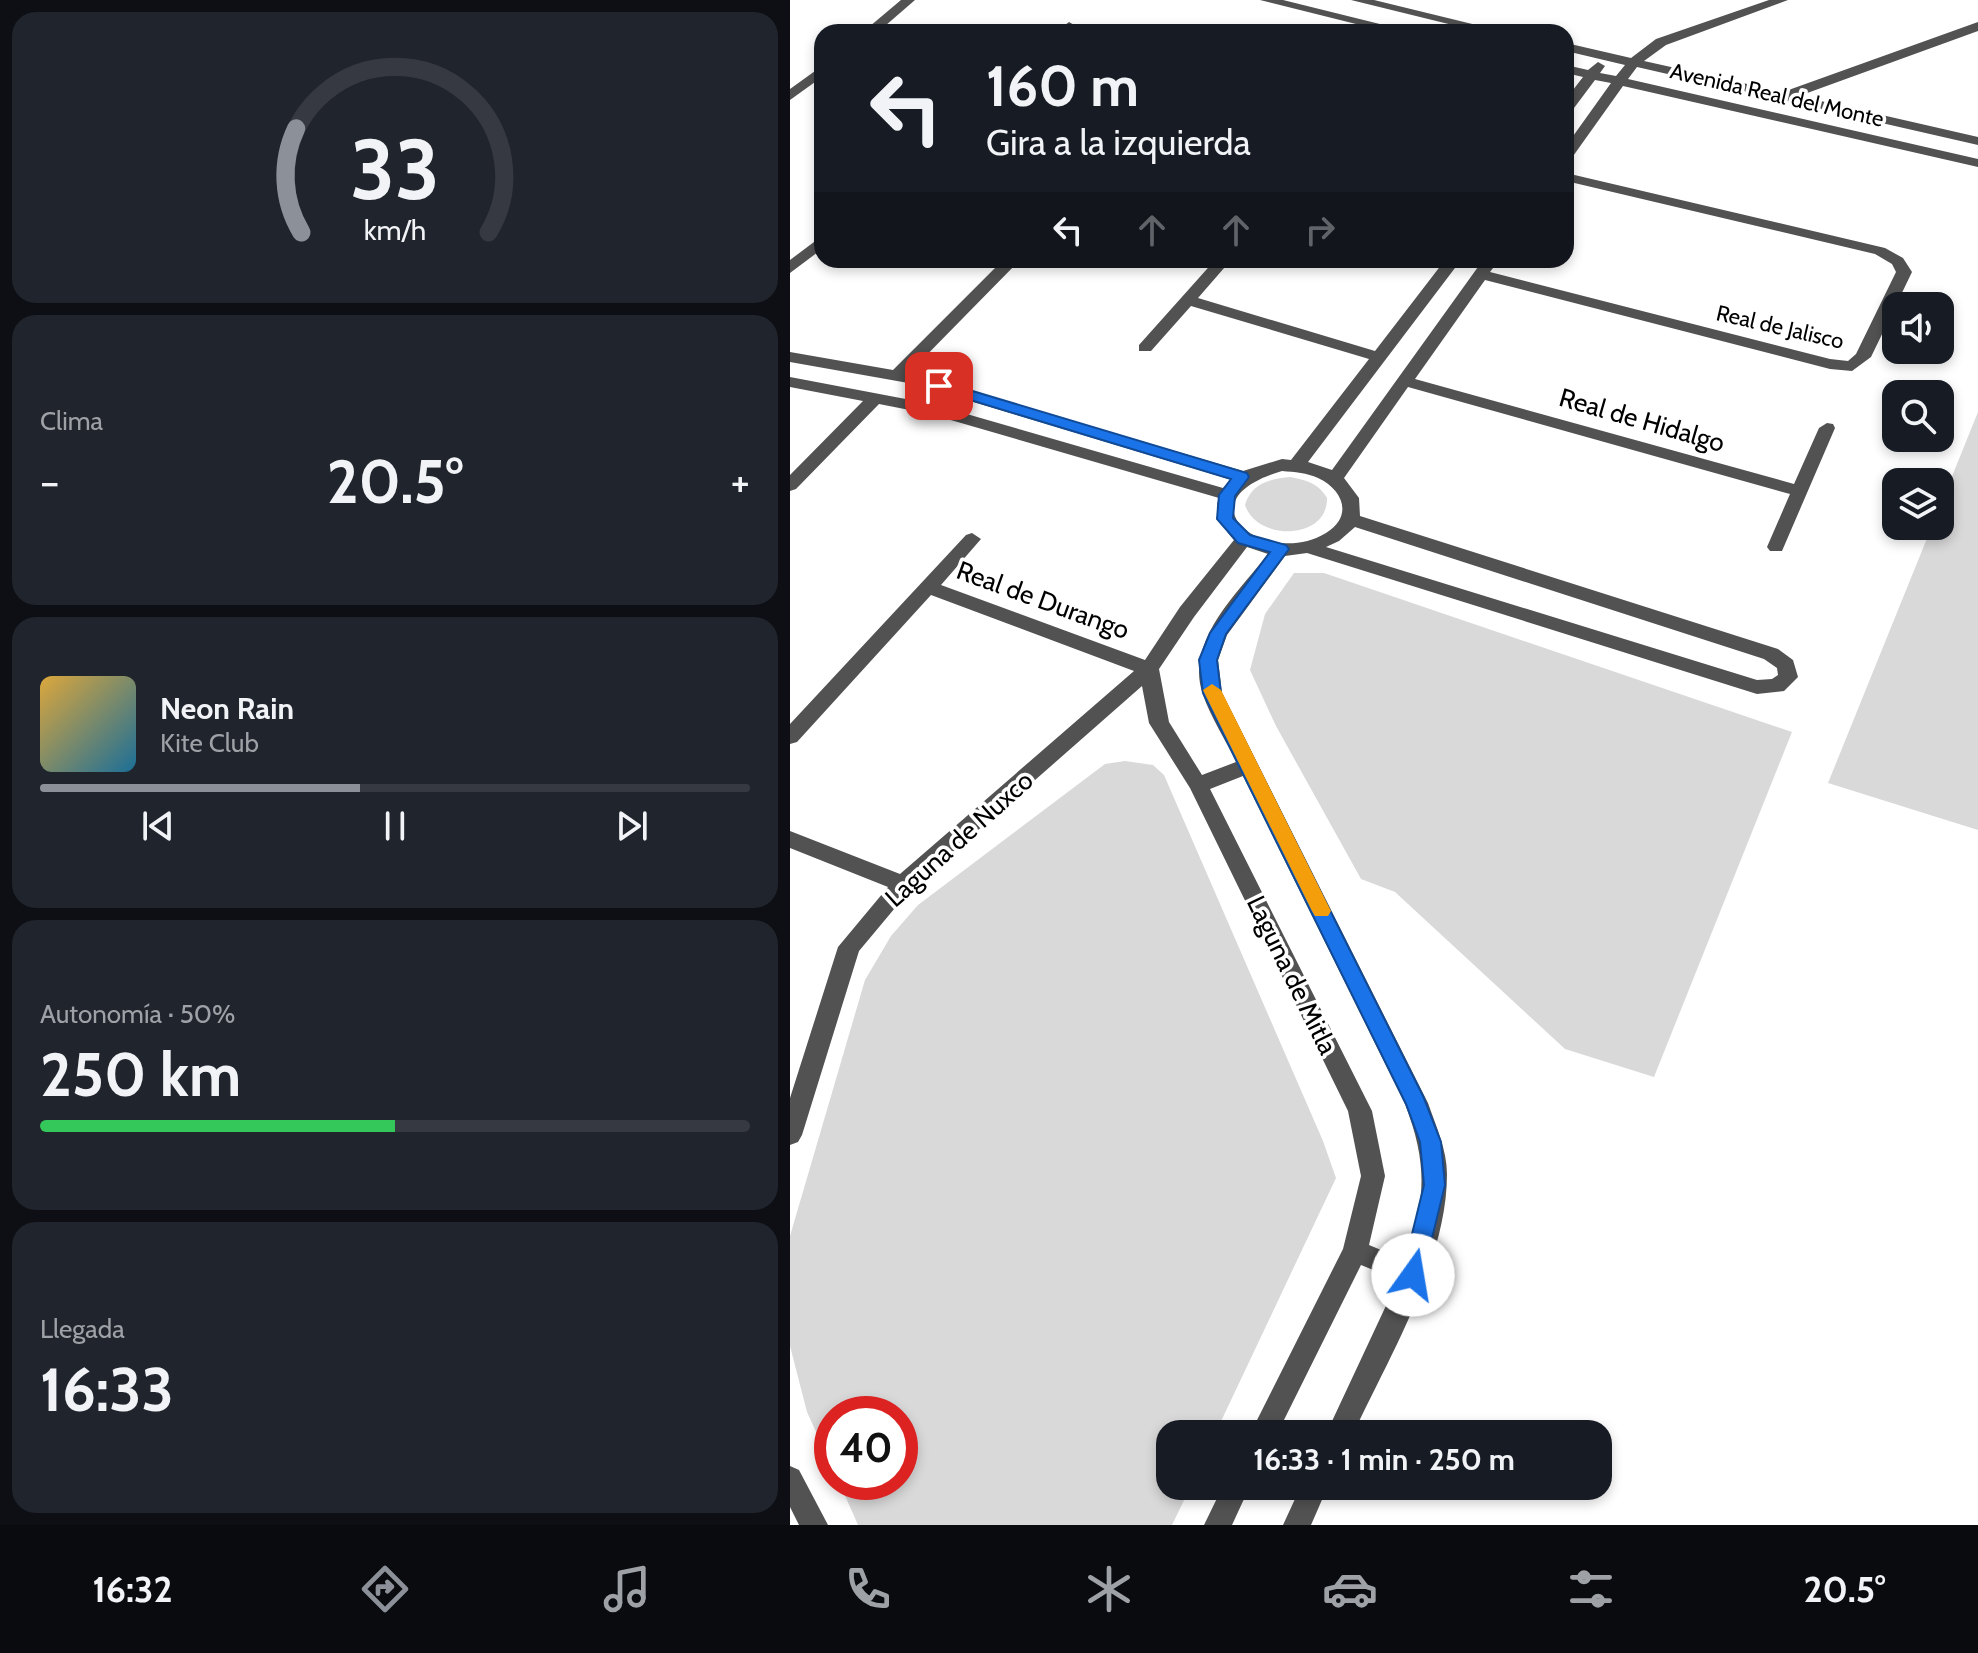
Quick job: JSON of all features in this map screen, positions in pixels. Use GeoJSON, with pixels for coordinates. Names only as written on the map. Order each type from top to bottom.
{"type":"FeatureCollection","features":[{"type":"Feature","properties":{"kind":"street"},"geometry":{"type":"LineString","coordinates":[[880,24],[909,0]]}},
{"type":"Feature","properties":{"kind":"street"},"geometry":{"type":"LineString","coordinates":[[1266,0],[1370,24]]}},
{"type":"Feature","properties":{"kind":"street"},"geometry":{"type":"LineString","coordinates":[[1357,0],[1463,24]]}},
{"type":"Feature","properties":{"kind":"street"},"geometry":{"type":"LineString","coordinates":[[1574,145],[1633,63],[1661,42],[1782,0]]}},
{"type":"Feature","properties":{"kind":"street"},"geometry":{"type":"LineString","coordinates":[[1783,97],[1978,26]]}},
{"type":"Feature","properties":{"kind":"street","name":"Avenida Real del Monte"},"geometry":{"type":"LineString","coordinates":[[1574,49],[1976,139]]}},
{"type":"Feature","properties":{"kind":"street"},"geometry":{"type":"LineString","coordinates":[[1574,98],[1605,56]]}},
{"type":"Feature","properties":{"kind":"street","name":"Avenida Real del Monte"},"geometry":{"type":"LineString","coordinates":[[1574,71],[1978,163]]}},
{"type":"Feature","properties":{"kind":"street"},"geometry":{"type":"LineString","coordinates":[[790,96],[814,76]]}},
{"type":"Feature","properties":{"kind":"street","name":"Real de Jalisco"},"geometry":{"type":"LineString","coordinates":[[1490,268],[1830,364],[1852,366],[1863,357],[1904,272],[1898,261],[1880,251],[1574,179]]}},
{"type":"Feature","properties":{"kind":"street"},"geometry":{"type":"LineString","coordinates":[[790,268],[814,248]]}},
{"type":"Feature","properties":{"kind":"street"},"geometry":{"type":"LineString","coordinates":[[896,376],[1004,268]]}},
{"type":"Feature","properties":{"kind":"street"},"geometry":{"type":"LineString","coordinates":[[1145,348],[1216,268]]}},
{"type":"Feature","properties":{"kind":"street"},"geometry":{"type":"LineString","coordinates":[[1297,465],[1447,268]]}},
{"type":"Feature","properties":{"kind":"street"},"geometry":{"type":"LineString","coordinates":[[1336,477],[1485,268]]}},
{"type":"Feature","properties":{"kind":"street"},"geometry":{"type":"LineString","coordinates":[[1188,300],[1379,357]]}},
{"type":"Feature","properties":{"kind":"street"},"geometry":{"type":"LineString","coordinates":[[790,357],[963,392],[1242,477]]}},
{"type":"Feature","properties":{"kind":"street","name":"Real de Hidalgo"},"geometry":{"type":"LineString","coordinates":[[1404,381],[1798,491]]}},
{"type":"Feature","properties":{"kind":"street"},"geometry":{"type":"LineString","coordinates":[[790,382],[932,409],[1227,495]]}},
{"type":"Feature","properties":{"kind":"street"},"geometry":{"type":"LineString","coordinates":[[790,485],[877,397]]}},
{"type":"Feature","properties":{"kind":"street"},"geometry":{"type":"LineString","coordinates":[[1776,547],[1827,428]]}},
{"type":"Feature","properties":{"kind":"street"},"geometry":{"type":"LineString","coordinates":[[1297,465],[1336,477],[1351,497],[1349,519],[1340,531],[1307,547],[1281,549],[1244,539],[1225,519],[1227,495],[1242,477],[1267,467],[1297,465]]}},
{"type":"Feature","properties":{"kind":"street"},"geometry":{"type":"LineString","coordinates":[[1307,547],[1757,687],[1777,686],[1788,677],[1786,665],[1771,654],[1349,519]]}},
{"type":"Feature","properties":{"kind":"street"},"geometry":{"type":"LineString","coordinates":[[928,587],[972,539]]}},
{"type":"Feature","properties":{"kind":"street"},"geometry":{"type":"LineString","coordinates":[[1149,669],[1187,612],[1244,539]]}},
{"type":"Feature","properties":{"kind":"street","name":"Laguna de Mitla"},"geometry":{"type":"LineString","coordinates":[[1281,549],[1218,633],[1208,660],[1212,693],[1416,1103],[1431,1142],[1435,1185],[1413,1275],[1346,1420]]}},
{"type":"Feature","properties":{"kind":"street","name":"Real de Durango"},"geometry":{"type":"LineString","coordinates":[[790,737],[928,587],[1149,669]]}},
{"type":"Feature","properties":{"kind":"street","name":"Laguna de Mitla"},"geometry":{"type":"LineString","coordinates":[[1149,669],[1159,723],[1198,785],[1360,1111],[1373,1176],[1355,1251],[1270,1420]]}},
{"type":"Feature","properties":{"kind":"street","name":"Laguna de Nuxco"},"geometry":{"type":"LineString","coordinates":[[790,1135],[849,947],[903,884],[1149,669]]}},
{"type":"Feature","properties":{"kind":"street"},"geometry":{"type":"LineString","coordinates":[[1198,785],[1250,765]]}},
{"type":"Feature","properties":{"kind":"street"},"geometry":{"type":"LineString","coordinates":[[790,839],[903,884]]}},
{"type":"Feature","properties":{"kind":"street"},"geometry":{"type":"LineString","coordinates":[[1355,1251],[1413,1275]]}},
{"type":"Feature","properties":{"kind":"street"},"geometry":{"type":"LineString","coordinates":[[790,1479],[814,1525]]}},
{"type":"Feature","properties":{"kind":"street"},"geometry":{"type":"LineString","coordinates":[[1218,1525],[1230,1500]]}},
{"type":"Feature","properties":{"kind":"street"},"geometry":{"type":"LineString","coordinates":[[1297,1525],[1309,1500]]}},
{"type":"Feature","properties":{"kind":"shaded area"},"geometry":{"type":"Polygon","coordinates":[[[1978,412],[1978,830],[1828,783],[1926,540],[1954,540],[1954,471],[1978,412]]]}},
{"type":"Feature","properties":{"kind":"shaded area"},"geometry":{"type":"Polygon","coordinates":[[[1290,477],[1316,486],[1327,498],[1324,512],[1316,522],[1291,531],[1276,530],[1252,517],[1245,505],[1256,487],[1290,477]]]}},
{"type":"Feature","properties":{"kind":"shaded area"},"geometry":{"type":"Polygon","coordinates":[[[1294,573],[1324,573],[1792,732],[1654,1077],[1565,1049],[1395,892],[1361,879],[1276,726],[1250,670],[1265,614],[1294,573]]]}},
{"type":"Feature","properties":{"kind":"shaded area"},"geometry":{"type":"Polygon","coordinates":[[[1125,761],[1153,765],[1164,775],[1323,1141],[1336,1178],[1222,1420],[1156,1420],[1156,1500],[1184,1500],[1172,1525],[858,1525],[847,1500],[918,1500],[918,1396],[814,1396],[814,1427],[790,1346],[790,1236],[865,980],[891,936],[918,905],[1105,764],[1125,761]]]}},
{"type":"Feature","properties":{"kind":"slow traffic"},"geometry":{"type":"LineString","coordinates":[[1212,690],[1321,911]]}},
{"type":"Feature","properties":{"kind":"route"},"geometry":{"type":"LineString","coordinates":[[939,386],[1242,477],[1227,495],[1225,519],[1232,530],[1244,539],[1281,549],[1218,633],[1208,660],[1212,693],[1416,1103],[1431,1142],[1435,1185],[1413,1275]]}}]}
